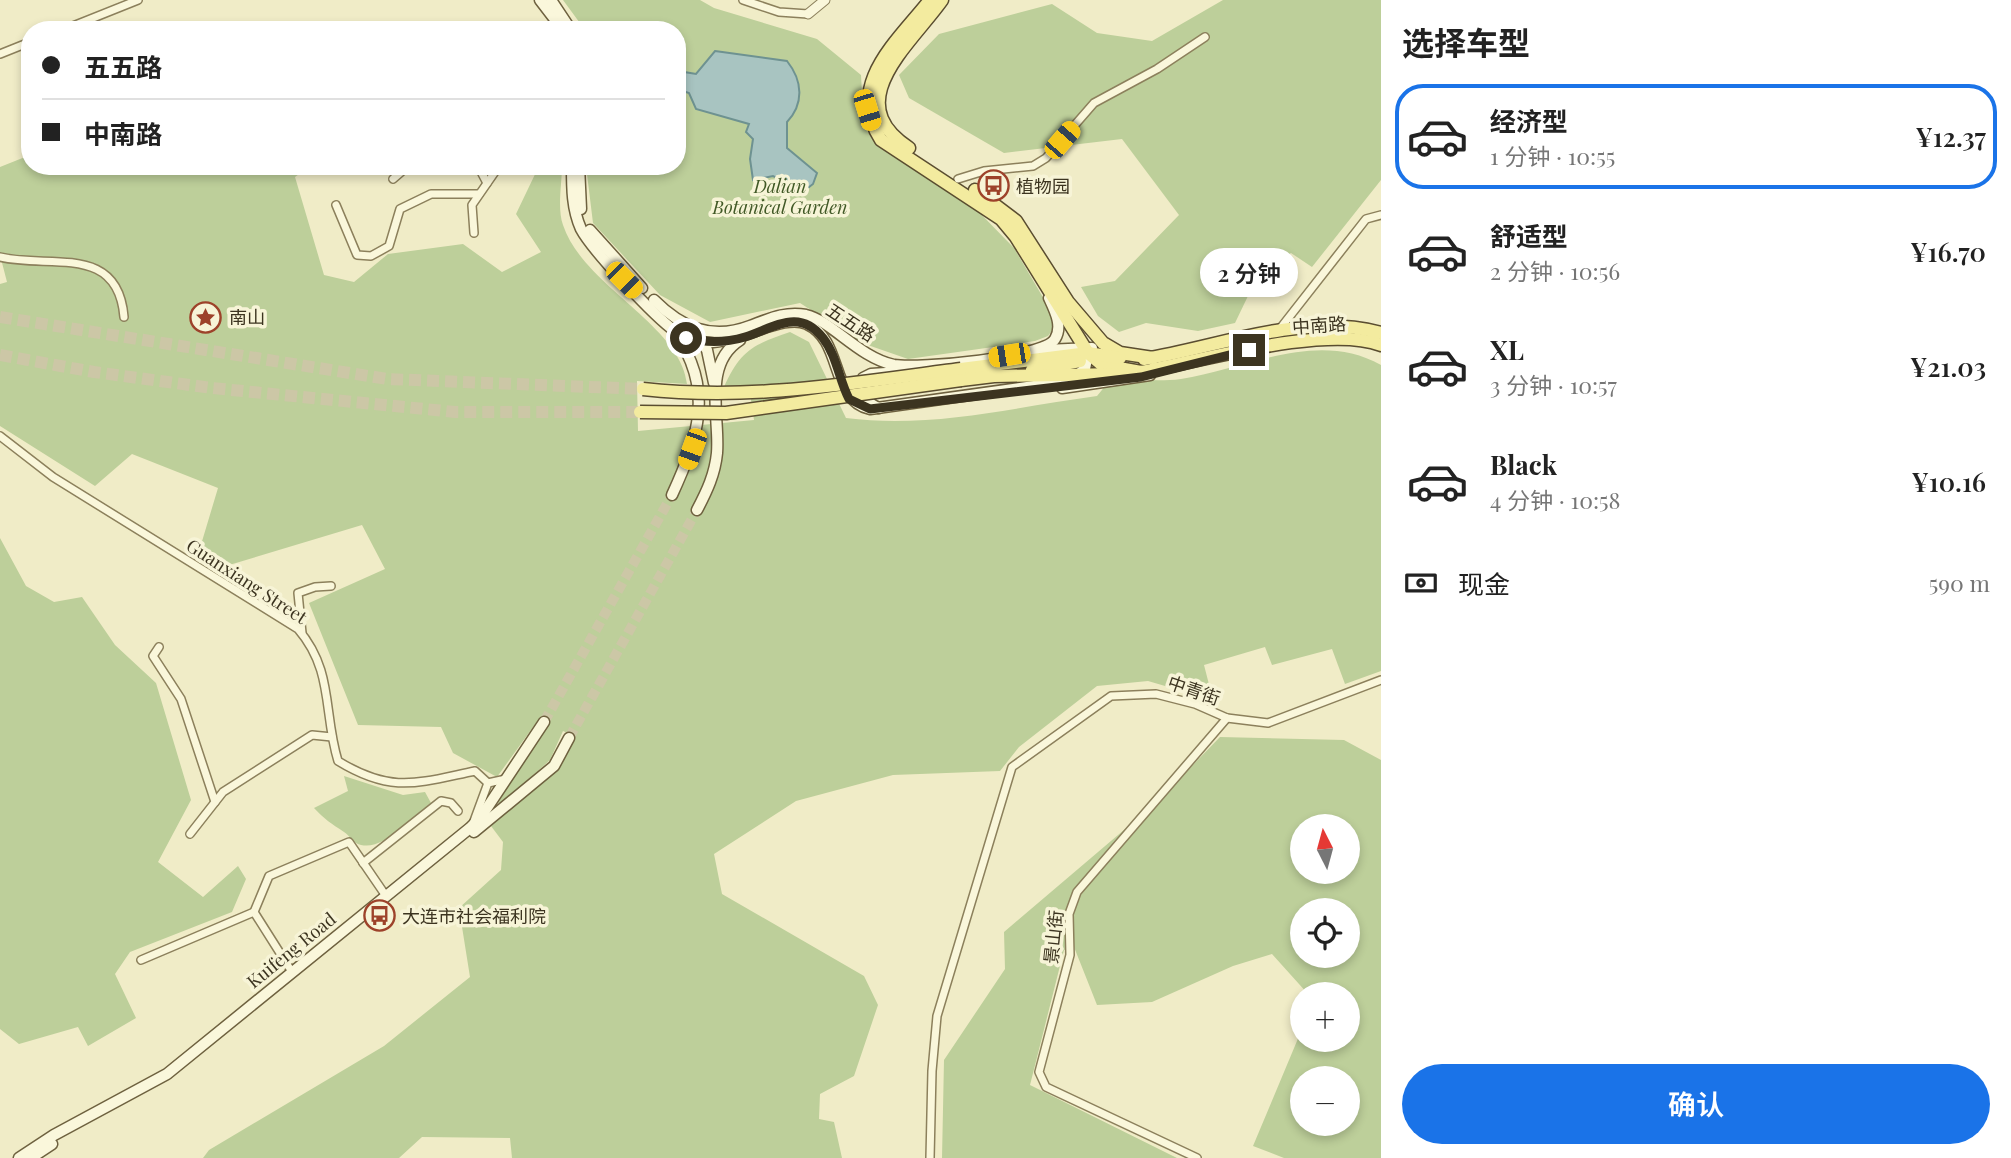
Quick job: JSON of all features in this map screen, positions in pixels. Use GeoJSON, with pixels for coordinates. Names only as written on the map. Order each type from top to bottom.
{"type":"FeatureCollection","features":[{"type":"Feature","properties":{"kind":"main road"},"geometry":{"type":"LineString","coordinates":[[540,0],[556,21]]}},
{"type":"Feature","properties":{"kind":"main road"},"geometry":{"type":"LineString","coordinates":[[551,0],[565,21]]}},
{"type":"Feature","properties":{"kind":"main road"},"geometry":{"type":"LineString","coordinates":[[930,0],[870,82],[867,110],[872,126],[881,140],[1000,219],[1016,237],[1043,285],[1086,349]]}},
{"type":"Feature","properties":{"kind":"main road"},"geometry":{"type":"LineString","coordinates":[[942,0],[887,72],[877,104],[889,132],[1016,221],[1068,302],[1103,343],[1121,353],[1153,358]]}},
{"type":"Feature","properties":{"kind":"main road"},"geometry":{"type":"LineString","coordinates":[[573,175],[575,210],[587,239],[673,330],[690,357],[699,385],[696,435],[672,495]]}},
{"type":"Feature","properties":{"kind":"main road","name":"五五路"},"geometry":{"type":"LineString","coordinates":[[579,175],[581,207],[594,237],[669,316],[688,327],[712,333],[746,328],[779,314],[809,316],[865,354],[883,361],[909,366],[942,365],[1031,351],[1051,344],[1059,328],[1043,285]]}},
{"type":"Feature","properties":{"kind":"main road"},"geometry":{"type":"LineString","coordinates":[[1068,302],[1086,349],[1085,369],[1080,375]]}},
{"type":"Feature","properties":{"kind":"main road","name":"五五路"},"geometry":{"type":"LineString","coordinates":[[708,345],[746,337],[788,320],[809,325],[824,339],[849,399],[862,407],[880,408],[951,399],[1057,383],[1080,375]]}},
{"type":"Feature","properties":{"kind":"main road"},"geometry":{"type":"LineString","coordinates":[[1031,351],[1086,349],[1134,361],[1245,335],[1279,331],[1343,324],[1381,333]]}},
{"type":"Feature","properties":{"kind":"main road"},"geometry":{"type":"LineString","coordinates":[[688,327],[708,345]]}},
{"type":"Feature","properties":{"kind":"main road"},"geometry":{"type":"LineString","coordinates":[[673,330],[708,345]]}},
{"type":"Feature","properties":{"kind":"main road"},"geometry":{"type":"LineString","coordinates":[[708,345],[728,331]]}},
{"type":"Feature","properties":{"kind":"main road"},"geometry":{"type":"LineString","coordinates":[[697,510],[711,481],[717,454],[714,386],[721,364],[733,345],[746,337]]}},
{"type":"Feature","properties":{"kind":"main road","name":"中南路"},"geometry":{"type":"LineString","coordinates":[[1086,349],[1102,365],[1141,372],[1263,347],[1338,339],[1381,345]]}},
{"type":"Feature","properties":{"kind":"main road"},"geometry":{"type":"LineString","coordinates":[[699,385],[706,372],[708,345]]}},
{"type":"Feature","properties":{"kind":"main road"},"geometry":{"type":"LineString","coordinates":[[640,412],[726,413],[961,375],[1086,349]]}},
{"type":"Feature","properties":{"kind":"main road"},"geometry":{"type":"LineString","coordinates":[[994,376],[1080,361],[1086,349]]}},
{"type":"Feature","properties":{"kind":"main road"},"geometry":{"type":"LineString","coordinates":[[880,408],[868,402],[861,389],[866,376],[942,365]]}},
{"type":"Feature","properties":{"kind":"main road"},"geometry":{"type":"LineString","coordinates":[[951,399],[1141,377],[1179,365]]}},
{"type":"Feature","properties":{"kind":"main road"},"geometry":{"type":"LineString","coordinates":[[706,372],[714,386]]}},
{"type":"Feature","properties":{"kind":"main road","name":"五五路"},"geometry":{"type":"LineString","coordinates":[[961,375],[1141,372]]}},
{"type":"Feature","properties":{"kind":"main road"},"geometry":{"type":"LineString","coordinates":[[643,389],[690,394],[764,393],[961,375]]}},
{"type":"Feature","properties":{"kind":"main road","name":"Kuifeng Road"},"geometry":{"type":"LineString","coordinates":[[19,1158],[54,1135],[167,1074],[472,825],[544,722]]}},
{"type":"Feature","properties":{"kind":"main road","name":"Kuifeng Road"},"geometry":{"type":"LineString","coordinates":[[31,1158],[61,1138],[158,1088],[179,1073],[528,789],[554,766],[569,738]]}},
{"type":"Feature","properties":{"kind":"street"},"geometry":{"type":"LineString","coordinates":[[84,21],[138,0]]}},
{"type":"Feature","properties":{"kind":"street"},"geometry":{"type":"LineString","coordinates":[[744,0],[766,4],[779,12],[808,14],[825,0]]}},
{"type":"Feature","properties":{"kind":"street"},"geometry":{"type":"LineString","coordinates":[[958,179],[984,171],[1033,166],[1046,158],[1094,103],[1157,69],[1205,37]]}},
{"type":"Feature","properties":{"kind":"street"},"geometry":{"type":"LineString","coordinates":[[0,54],[21,46]]}},
{"type":"Feature","properties":{"kind":"street"},"geometry":{"type":"LineString","coordinates":[[393,179],[398,175]]}},
{"type":"Feature","properties":{"kind":"street"},"geometry":{"type":"LineString","coordinates":[[483,175],[487,183]]}},
{"type":"Feature","properties":{"kind":"street"},"geometry":{"type":"LineString","coordinates":[[474,233],[472,205],[493,175]]}},
{"type":"Feature","properties":{"kind":"street"},"geometry":{"type":"LineString","coordinates":[[336,205],[357,255],[371,256],[389,246],[400,209],[430,194],[479,194]]}},
{"type":"Feature","properties":{"kind":"street"},"geometry":{"type":"LineString","coordinates":[[1279,331],[1366,219],[1381,215]]}},
{"type":"Feature","properties":{"kind":"street"},"geometry":{"type":"LineString","coordinates":[[0,257],[15,261],[74,261],[96,269],[113,281],[122,299],[124,317]]}},
{"type":"Feature","properties":{"kind":"street","name":"Guanxiang Street"},"geometry":{"type":"LineString","coordinates":[[0,436],[64,484],[302,634],[317,656],[328,689],[332,737],[338,761],[366,777],[406,785],[475,771],[488,783]]}},
{"type":"Feature","properties":{"kind":"street"},"geometry":{"type":"LineString","coordinates":[[302,634],[298,593],[314,587],[331,586]]}},
{"type":"Feature","properties":{"kind":"street"},"geometry":{"type":"LineString","coordinates":[[159,647],[153,656],[181,699],[215,802]]}},
{"type":"Feature","properties":{"kind":"street","name":"中青街"},"geometry":{"type":"LineString","coordinates":[[930,1158],[932,1071],[937,1016],[1012,767],[1111,696],[1156,694],[1195,704],[1227,718],[1268,723],[1381,680]]}},
{"type":"Feature","properties":{"kind":"street","name":"景山街"},"geometry":{"type":"LineString","coordinates":[[1197,1158],[1046,1087],[1038,1072],[1070,955],[1069,914],[1077,892],[1227,718]]}},
{"type":"Feature","properties":{"kind":"street"},"geometry":{"type":"LineString","coordinates":[[190,834],[223,792],[312,734],[332,737]]}},
{"type":"Feature","properties":{"kind":"street"},"geometry":{"type":"LineString","coordinates":[[472,825],[488,783],[506,779]]}},
{"type":"Feature","properties":{"kind":"street"},"geometry":{"type":"LineString","coordinates":[[363,863],[441,801],[451,803],[458,811]]}},
{"type":"Feature","properties":{"kind":"street"},"geometry":{"type":"LineString","coordinates":[[141,960],[254,912],[268,876],[349,842],[386,896]]}},
{"type":"Feature","properties":{"kind":"street"},"geometry":{"type":"LineString","coordinates":[[254,912],[292,972]]}},
{"type":"Feature","properties":{"kind":"green space","name":"Dalian Botanical Garden"},"geometry":{"type":"Polygon","coordinates":[[[563,0],[700,0],[714,8],[817,39],[861,75],[864,127],[881,148],[971,204],[1014,248],[1051,311],[1053,329],[1048,336],[1035,341],[908,359],[862,343],[800,303],[710,322],[660,295],[593,223],[587,175],[686,175],[686,21],[578,21],[563,0]]]}},
{"type":"Feature","properties":{"kind":"green space"},"geometry":{"type":"Polygon","coordinates":[[[1223,0],[1381,0],[1381,180],[1312,267],[1291,253],[1260,271],[1235,323],[1198,331],[1146,323],[1119,332],[1098,316],[1081,287],[1115,281],[1179,215],[1122,139],[1004,153],[909,98],[899,75],[939,34],[1052,4],[1097,33],[1152,41],[1223,0]]]}},
{"type":"Feature","properties":{"kind":"green space"},"geometry":{"type":"Polygon","coordinates":[[[21,159],[21,175],[298,175],[295,177],[324,275],[354,282],[388,254],[463,244],[502,272],[541,252],[516,214],[535,175],[562,175],[561,219],[574,247],[609,287],[668,343],[681,363],[687,384],[637,381],[638,431],[754,420],[749,387],[724,387],[742,357],[758,345],[790,332],[809,342],[846,418],[878,421],[941,419],[1097,396],[1111,379],[1181,379],[1307,351],[1357,355],[1381,365],[1381,671],[1345,684],[1332,649],[1272,665],[1265,647],[1204,665],[1213,700],[1148,681],[1097,686],[1019,747],[1000,771],[893,775],[796,801],[714,854],[722,894],[864,976],[878,1005],[854,1076],[820,1094],[819,1119],[834,1122],[842,1158],[512,1158],[510,1138],[422,1137],[399,1158],[203,1158],[209,1150],[384,1046],[470,977],[459,908],[501,870],[503,842],[491,826],[555,769],[574,736],[563,731],[550,760],[502,803],[498,803],[548,722],[541,716],[497,777],[453,753],[441,727],[358,725],[309,603],[385,569],[362,525],[226,566],[200,548],[218,488],[132,454],[95,486],[0,426],[0,284],[7,282],[0,255],[0,167],[21,159]]]}},
{"type":"Feature","properties":{"kind":"green space"},"geometry":{"type":"Polygon","coordinates":[[[0,538],[26,586],[54,602],[82,597],[115,645],[156,683],[191,800],[158,862],[203,897],[238,866],[246,879],[232,912],[130,952],[115,974],[136,1018],[88,1046],[78,1027],[19,1044],[0,1029],[0,538]]]}},
{"type":"Feature","properties":{"kind":"green space"},"geometry":{"type":"Polygon","coordinates":[[[1220,737],[1344,740],[1381,760],[1381,1158],[1284,1158],[1253,1146],[1292,1052],[1360,1052],[1360,982],[1297,982],[1272,954],[1233,966],[1152,1002],[1097,1005],[1074,947],[1064,950],[1030,1085],[1177,1158],[942,1158],[944,1060],[1005,969],[1004,932],[1158,801],[1220,737]]]}},
{"type":"Feature","properties":{"kind":"green space"},"geometry":{"type":"Polygon","coordinates":[[[344,776],[403,795],[425,792],[431,803],[396,833],[365,846],[356,843],[314,808],[348,791],[344,776]]]}},
{"type":"Feature","properties":{"kind":"water"},"geometry":{"type":"Polygon","coordinates":[[[715,51],[787,61],[799,84],[799,100],[787,122],[787,148],[817,173],[813,184],[804,191],[773,176],[753,180],[750,159],[753,139],[746,132],[749,124],[696,109],[686,92],[686,72],[696,74],[715,51]]]}},
{"type":"Feature","properties":{"kind":"tunnel"},"geometry":{"type":"LineString","coordinates":[[0,317],[387,379],[643,389]]}},
{"type":"Feature","properties":{"kind":"tunnel"},"geometry":{"type":"LineString","coordinates":[[0,355],[94,372],[212,388],[455,412],[640,412]]}},
{"type":"Feature","properties":{"kind":"tunnel"},"geometry":{"type":"LineString","coordinates":[[544,722],[672,495]]}},
{"type":"Feature","properties":{"kind":"tunnel"},"geometry":{"type":"LineString","coordinates":[[569,738],[697,510]]}},
{"type":"Feature","properties":{"kind":"place","name":"植物园"},"geometry":{"type":"Point","coordinates":[993,186]}},
{"type":"Feature","properties":{"kind":"place","name":"南山"},"geometry":{"type":"Point","coordinates":[206,317]}},
{"type":"Feature","properties":{"kind":"place","name":"大连市社会福利院"},"geometry":{"type":"Point","coordinates":[379,916]}},
{"type":"Feature","properties":{"kind":"route"},"geometry":{"type":"LineString","coordinates":[[686,338],[703,342],[728,341],[746,337],[788,320],[809,325],[824,339],[849,399],[870,409],[1141,377],[1179,365],[1249,350]]}}]}
